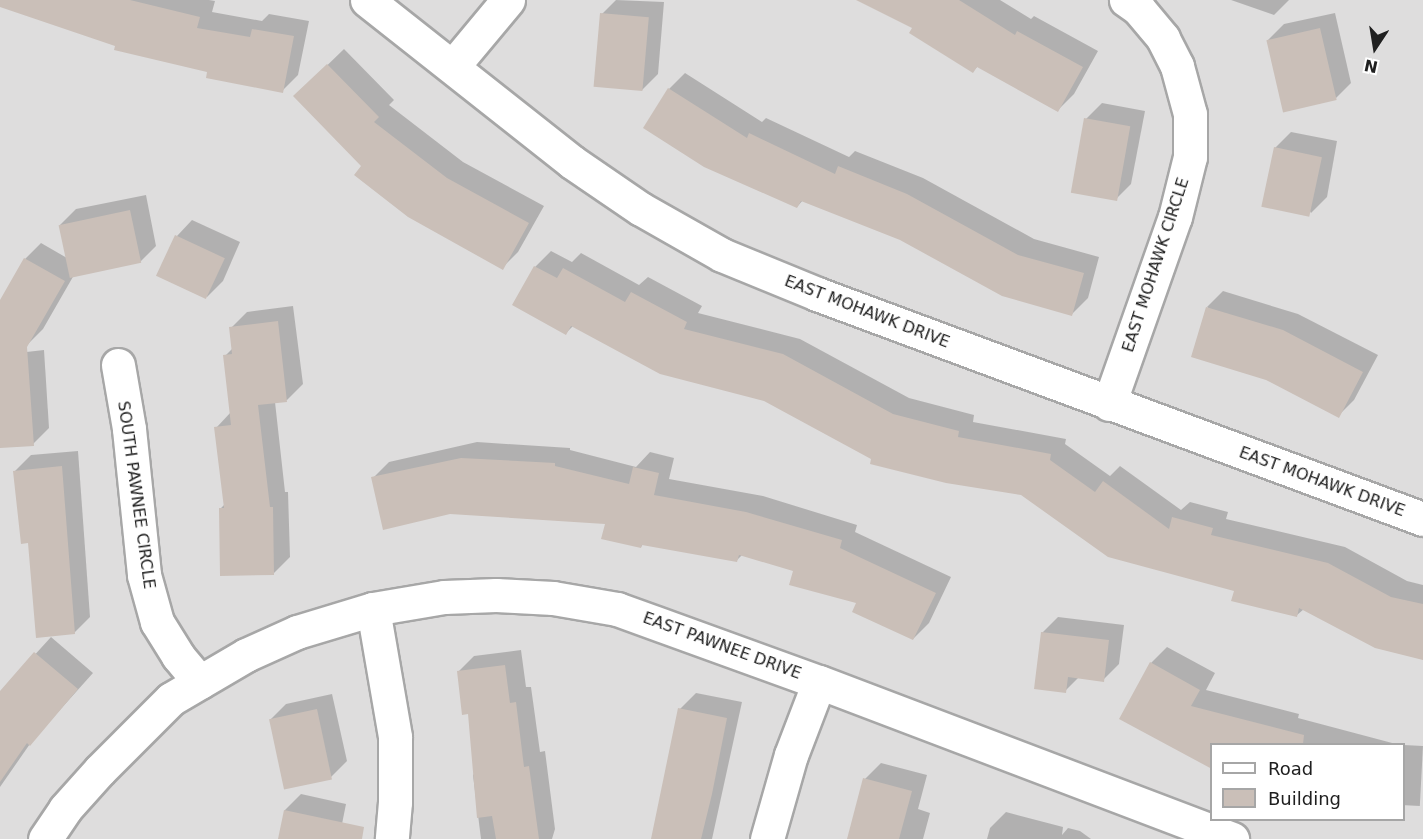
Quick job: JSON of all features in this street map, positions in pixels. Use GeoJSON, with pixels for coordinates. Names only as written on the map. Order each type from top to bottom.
{"type":"FeatureCollection","features":[{"type":"Feature","properties":{"kind":"street","name":"EAST MOHAWK DRIVE"},"geometry":{"type":"LineString","coordinates":[[367,0],[572,162],[641,209],[722,255],[817,294],[1109,404],[1423,519]]}},
{"type":"Feature","properties":{"kind":"street"},"geometry":{"type":"LineString","coordinates":[[453,66],[508,0]]}},
{"type":"Feature","properties":{"kind":"street","name":"EAST MOHAWK CIRCLE"},"geometry":{"type":"LineString","coordinates":[[1109,404],[1175,217],[1190,157],[1190,114],[1177,66],[1163,38],[1139,9],[1126,0]]}},
{"type":"Feature","properties":{"kind":"street","name":"SOUTH PAWNEE CIRCLE"},"geometry":{"type":"LineString","coordinates":[[118,365],[129,429],[144,575],[157,622],[178,656],[200,682]]}},
{"type":"Feature","properties":{"kind":"street","name":"EAST PAWNEE DRIVE"},"geometry":{"type":"LineString","coordinates":[[45,839],[65,809],[100,770],[171,699],[246,655],[297,632],[373,609],[444,597],[496,595],[553,598],[617,609],[819,682],[1232,839]]}},
{"type":"Feature","properties":{"kind":"street"},"geometry":{"type":"LineString","coordinates":[[373,609],[395,736],[395,802],[392,839]]}},
{"type":"Feature","properties":{"kind":"street"},"geometry":{"type":"LineString","coordinates":[[767,839],[791,755],[819,682]]}},
{"type":"Feature","properties":{"kind":"shaded area"},"geometry":{"type":"Polygon","coordinates":[[[0,0],[1423,0],[1423,839],[0,839],[0,0]]]}},
{"type":"Feature","properties":{"kind":"building"},"geometry":{"type":"Polygon","coordinates":[[[0,0],[130,0],[200,17],[197,28],[250,37],[252,29],[294,36],[283,93],[206,78],[207,72],[114,50],[115,46],[0,7],[0,0]]]}},
{"type":"Feature","properties":{"kind":"building"},"geometry":{"type":"Polygon","coordinates":[[[856,0],[959,0],[1015,35],[1017,31],[1083,67],[1058,112],[977,67],[973,73],[909,33],[912,28],[856,0]]]}},
{"type":"Feature","properties":{"kind":"building"},"geometry":{"type":"Polygon","coordinates":[[[600,13],[649,17],[642,91],[594,87],[600,13]]]}},
{"type":"Feature","properties":{"kind":"building"},"geometry":{"type":"Polygon","coordinates":[[[1320,28],[1337,100],[1283,112],[1266,40],[1320,28]]]}},
{"type":"Feature","properties":{"kind":"building"},"geometry":{"type":"Polygon","coordinates":[[[327,64],[379,117],[374,122],[447,178],[529,223],[503,270],[408,217],[354,175],[361,166],[293,96],[327,64]]]}},
{"type":"Feature","properties":{"kind":"building"},"geometry":{"type":"Polygon","coordinates":[[[668,88],[747,138],[749,133],[835,174],[838,166],[907,194],[1018,255],[1084,273],[1072,316],[1002,296],[900,240],[801,201],[797,208],[704,167],[643,128],[668,88]]]}},
{"type":"Feature","properties":{"kind":"building"},"geometry":{"type":"Polygon","coordinates":[[[1084,118],[1130,126],[1117,201],[1071,193],[1084,118]]]}},
{"type":"Feature","properties":{"kind":"building"},"geometry":{"type":"Polygon","coordinates":[[[1274,147],[1322,157],[1309,217],[1261,207],[1274,147]]]}},
{"type":"Feature","properties":{"kind":"building"},"geometry":{"type":"Polygon","coordinates":[[[130,210],[141,263],[70,278],[59,225],[130,210]]]}},
{"type":"Feature","properties":{"kind":"building"},"geometry":{"type":"Polygon","coordinates":[[[175,235],[225,258],[206,299],[156,276],[175,235]]]}},
{"type":"Feature","properties":{"kind":"building"},"geometry":{"type":"Polygon","coordinates":[[[24,258],[65,281],[27,347],[34,446],[0,448],[0,300],[24,258]]]}},
{"type":"Feature","properties":{"kind":"building"},"geometry":{"type":"Polygon","coordinates":[[[534,266],[557,278],[563,268],[625,302],[631,292],[687,322],[684,329],[783,354],[893,414],[959,431],[958,437],[1051,454],[1050,460],[1095,492],[1103,481],[1169,529],[1172,517],[1213,528],[1211,535],[1328,563],[1391,597],[1423,604],[1423,660],[1375,648],[1299,608],[1297,617],[1231,601],[1234,591],[1108,557],[1021,495],[946,483],[870,464],[871,459],[764,401],[660,374],[571,326],[566,335],[512,305],[534,266]]]}},
{"type":"Feature","properties":{"kind":"building"},"geometry":{"type":"Polygon","coordinates":[[[1206,307],[1283,330],[1363,372],[1339,418],[1266,380],[1191,357],[1206,307]]]}},
{"type":"Feature","properties":{"kind":"building"},"geometry":{"type":"Polygon","coordinates":[[[278,321],[287,402],[258,405],[270,507],[273,507],[274,575],[220,576],[219,508],[224,508],[214,427],[231,425],[223,355],[232,354],[229,327],[278,321]]]}},
{"type":"Feature","properties":{"kind":"building"},"geometry":{"type":"Polygon","coordinates":[[[461,458],[555,463],[555,466],[629,484],[633,467],[659,473],[654,495],[746,512],[842,540],[840,548],[936,593],[913,640],[852,612],[856,603],[789,585],[793,571],[739,555],[737,562],[642,545],[641,548],[601,539],[605,524],[450,514],[383,530],[371,477],[461,458]]]}},
{"type":"Feature","properties":{"kind":"building"},"geometry":{"type":"Polygon","coordinates":[[[62,466],[75,634],[36,638],[28,543],[21,544],[13,471],[62,466]]]}},
{"type":"Feature","properties":{"kind":"building"},"geometry":{"type":"Polygon","coordinates":[[[1041,632],[1109,640],[1104,682],[1068,677],[1066,693],[1034,689],[1041,632]]]}},
{"type":"Feature","properties":{"kind":"building"},"geometry":{"type":"Polygon","coordinates":[[[34,652],[78,689],[30,746],[27,743],[0,782],[0,691],[34,652]]]}},
{"type":"Feature","properties":{"kind":"building"},"geometry":{"type":"Polygon","coordinates":[[[1150,662],[1200,690],[1191,706],[1304,735],[1303,743],[1210,743],[1210,768],[1119,719],[1150,662]]]}},
{"type":"Feature","properties":{"kind":"building"},"geometry":{"type":"Polygon","coordinates":[[[505,665],[510,703],[516,702],[524,767],[529,766],[539,839],[496,839],[492,816],[477,818],[468,714],[462,715],[457,671],[505,665]]]}},
{"type":"Feature","properties":{"kind":"building"},"geometry":{"type":"Polygon","coordinates":[[[678,708],[727,718],[712,794],[701,839],[651,839],[678,708]]]}},
{"type":"Feature","properties":{"kind":"building"},"geometry":{"type":"Polygon","coordinates":[[[317,709],[332,779],[284,790],[269,719],[317,709]]]}},
{"type":"Feature","properties":{"kind":"building"},"geometry":{"type":"Polygon","coordinates":[[[863,778],[912,791],[899,839],[847,839],[863,778]]]}},
{"type":"Feature","properties":{"kind":"building"},"geometry":{"type":"Polygon","coordinates":[[[284,810],[364,827],[362,839],[278,839],[284,810]]]}}]}
